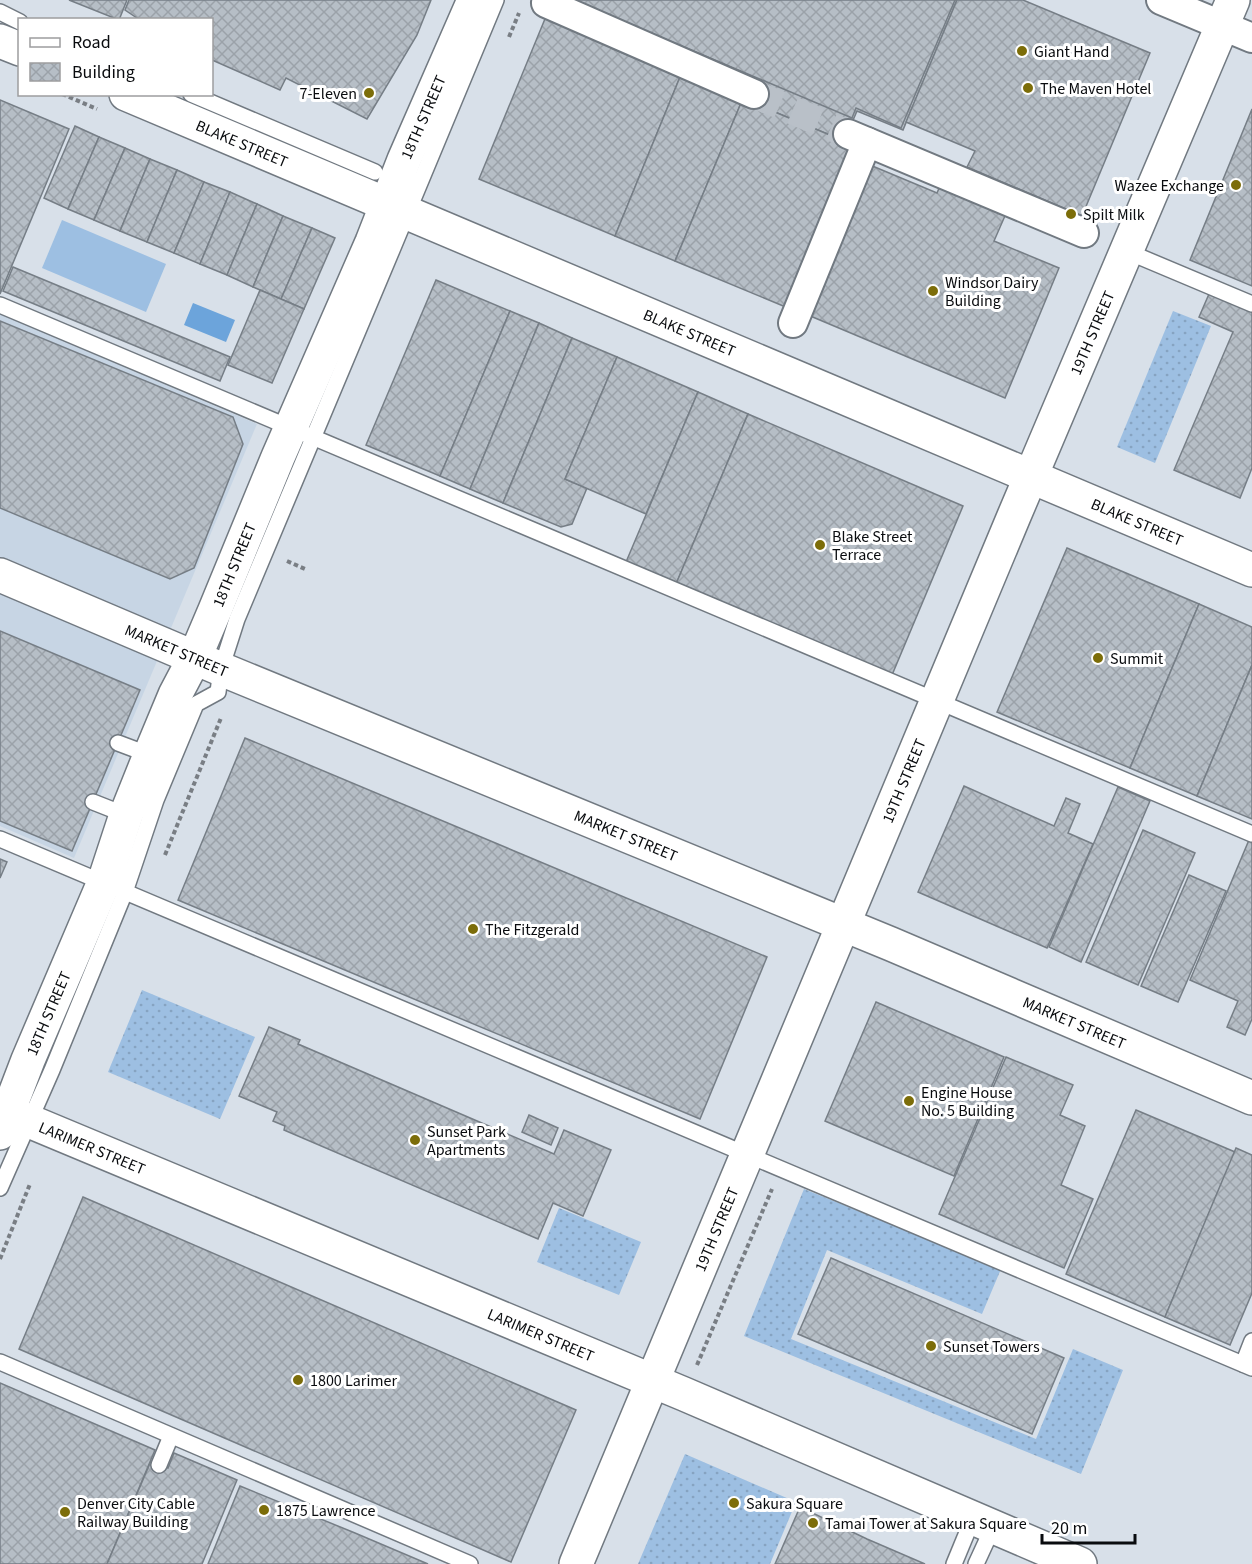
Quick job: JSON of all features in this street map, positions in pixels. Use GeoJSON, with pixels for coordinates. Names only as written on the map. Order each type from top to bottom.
{"type":"FeatureCollection","features":[{"type":"Feature","properties":{"kind":"main road","name":"18TH STREET"},"geometry":{"type":"LineString","coordinates":[[10,1119],[28,1060],[115,887],[126,815],[175,695],[208,663],[278,457],[303,433],[398,209],[477,1]]}},
{"type":"Feature","properties":{"kind":"main road","name":"19TH STREET"},"geometry":{"type":"LineString","coordinates":[[576,1564],[654,1382],[936,701],[1228,13]]}},
{"type":"Feature","properties":{"kind":"main road"},"geometry":{"type":"LineString","coordinates":[[0,41],[18,49]]}},
{"type":"Feature","properties":{"kind":"main road","name":"BLAKE STREET"},"geometry":{"type":"LineString","coordinates":[[131,96],[1252,570]]}},
{"type":"Feature","properties":{"kind":"main road","name":"MARKET STREET"},"geometry":{"type":"LineString","coordinates":[[0,575],[843,924],[1252,1098]]}},
{"type":"Feature","properties":{"kind":"main road","name":"LARIMER STREET"},"geometry":{"type":"LineString","coordinates":[[10,1119],[654,1382],[1080,1564]]}},
{"type":"Feature","properties":{"kind":"street"},"geometry":{"type":"LineString","coordinates":[[1161,0],[1228,13],[1252,38]]}},
{"type":"Feature","properties":{"kind":"street"},"geometry":{"type":"LineString","coordinates":[[546,3],[754,94]]}},
{"type":"Feature","properties":{"kind":"street"},"geometry":{"type":"LineString","coordinates":[[793,322],[858,138],[1084,233]]}},
{"type":"Feature","properties":{"kind":"lane"},"geometry":{"type":"LineString","coordinates":[[0,12],[18,21]]}},
{"type":"Feature","properties":{"kind":"lane"},"geometry":{"type":"LineString","coordinates":[[196,96],[375,172]]}},
{"type":"Feature","properties":{"kind":"lane"},"geometry":{"type":"LineString","coordinates":[[1126,250],[1252,304]]}},
{"type":"Feature","properties":{"kind":"lane"},"geometry":{"type":"LineString","coordinates":[[0,305],[1252,834]]}},
{"type":"Feature","properties":{"kind":"lane"},"geometry":{"type":"LineString","coordinates":[[115,887],[156,800],[196,705],[218,692],[208,663]]}},
{"type":"Feature","properties":{"kind":"lane"},"geometry":{"type":"LineString","coordinates":[[118,743],[150,755]]}},
{"type":"Feature","properties":{"kind":"lane"},"geometry":{"type":"LineString","coordinates":[[93,802],[126,815]]}},
{"type":"Feature","properties":{"kind":"lane"},"geometry":{"type":"LineString","coordinates":[[0,839],[1247,1366],[1252,1341]]}},
{"type":"Feature","properties":{"kind":"lane"},"geometry":{"type":"LineString","coordinates":[[0,1188],[10,1119]]}},
{"type":"Feature","properties":{"kind":"lane"},"geometry":{"type":"LineString","coordinates":[[0,1362],[470,1564]]}},
{"type":"Feature","properties":{"kind":"lane"},"geometry":{"type":"LineString","coordinates":[[159,1464],[171,1436]]}},
{"type":"Feature","properties":{"kind":"lane"},"geometry":{"type":"LineString","coordinates":[[954,1564],[983,1522]]}},
{"type":"Feature","properties":{"kind":"lane"},"geometry":{"type":"LineString","coordinates":[[976,1564],[983,1522]]}},
{"type":"Feature","properties":{"kind":"path"},"geometry":{"type":"LineString","coordinates":[[284,560],[305,569]]}},
{"type":"Feature","properties":{"kind":"path","name":"19TH STREET"},"geometry":{"type":"LineString","coordinates":[[717,1320],[773,1186]]}},
{"type":"Feature","properties":{"kind":"shaded area"},"geometry":{"type":"Polygon","coordinates":[[[62,220],[166,264],[146,312],[42,268],[62,220]]]}},
{"type":"Feature","properties":{"kind":"shaded area"},"geometry":{"type":"Polygon","coordinates":[[[193,303],[235,320],[226,342],[184,325],[193,303]]]}},
{"type":"Feature","properties":{"kind":"shaded area"},"geometry":{"type":"Polygon","coordinates":[[[1173,311],[1211,326],[1155,463],[1117,447],[1173,311]]]}},
{"type":"Feature","properties":{"kind":"shaded area"},"geometry":{"type":"Polygon","coordinates":[[[0,314],[257,424],[74,858],[0,826],[0,314]]]}},
{"type":"Feature","properties":{"kind":"shaded area"},"geometry":{"type":"Polygon","coordinates":[[[142,990],[255,1037],[220,1119],[108,1072],[142,990]]]}},
{"type":"Feature","properties":{"kind":"shaded area"},"geometry":{"type":"Polygon","coordinates":[[[804,1189],[1001,1269],[982,1314],[827,1250],[791,1339],[1036,1439],[1073,1349],[1123,1370],[1081,1474],[744,1336],[804,1189]]]}},
{"type":"Feature","properties":{"kind":"shaded area"},"geometry":{"type":"Polygon","coordinates":[[[559,1208],[641,1242],[619,1295],[537,1262],[559,1208]]]}},
{"type":"Feature","properties":{"kind":"shaded area"},"geometry":{"type":"Polygon","coordinates":[[[685,1454],[796,1502],[770,1564],[638,1564],[685,1454]]]}},
{"type":"Feature","properties":{"kind":"building"},"geometry":{"type":"Polygon","coordinates":[[[69,0],[127,0],[120,18],[114,18],[69,0]]]}},
{"type":"Feature","properties":{"kind":"building"},"geometry":{"type":"Polygon","coordinates":[[[129,0],[431,0],[417,35],[367,119],[286,78],[280,90],[213,60],[213,18],[137,18],[125,10],[129,0]]]}},
{"type":"Feature","properties":{"kind":"building"},"geometry":{"type":"Polygon","coordinates":[[[564,0],[957,0],[903,130],[857,111],[844,141],[751,102],[564,0]]]}},
{"type":"Feature","properties":{"kind":"building"},"geometry":{"type":"Polygon","coordinates":[[[573,0],[955,0],[901,128],[856,108],[852,118],[573,0]]]}},
{"type":"Feature","properties":{"kind":"building","name":"The Maven Hotel"},"geometry":{"type":"Polygon","coordinates":[[[957,0],[1023,0],[1150,53],[1082,216],[967,167],[975,151],[906,122],[957,0]]]}},
{"type":"Feature","properties":{"kind":"building"},"geometry":{"type":"Polygon","coordinates":[[[547,14],[613,42],[611,48],[680,77],[615,236],[479,179],[547,14]]]}},
{"type":"Feature","properties":{"kind":"building"},"geometry":{"type":"Polygon","coordinates":[[[680,77],[741,103],[675,261],[615,236],[680,77]]]}},
{"type":"Feature","properties":{"kind":"building"},"geometry":{"type":"Polygon","coordinates":[[[0,100],[69,129],[0,294],[0,100]]]}},
{"type":"Feature","properties":{"kind":"building"},"geometry":{"type":"Polygon","coordinates":[[[751,102],[856,146],[788,308],[675,261],[741,103],[751,102]]]}},
{"type":"Feature","properties":{"kind":"building","name":"Wazee Exchange"},"geometry":{"type":"Polygon","coordinates":[[[1252,109],[1252,286],[1190,260],[1252,109]]]}},
{"type":"Feature","properties":{"kind":"building"},"geometry":{"type":"Polygon","coordinates":[[[75,126],[99,137],[68,209],[44,198],[75,126]]]}},
{"type":"Feature","properties":{"kind":"building"},"geometry":{"type":"Polygon","coordinates":[[[99,137],[125,148],[94,220],[68,209],[99,137]]]}},
{"type":"Feature","properties":{"kind":"building"},"geometry":{"type":"Polygon","coordinates":[[[125,148],[150,159],[120,231],[94,220],[125,148]]]}},
{"type":"Feature","properties":{"kind":"building"},"geometry":{"type":"Polygon","coordinates":[[[150,159],[177,170],[147,242],[120,231],[150,159]]]}},
{"type":"Feature","properties":{"kind":"building","name":"Windsor Dairy Building"},"geometry":{"type":"Polygon","coordinates":[[[870,165],[937,193],[942,181],[1008,209],[994,241],[1059,268],[1005,398],[808,315],[870,165]]]}},
{"type":"Feature","properties":{"kind":"building"},"geometry":{"type":"Polygon","coordinates":[[[177,170],[204,182],[174,253],[147,242],[177,170]]]}},
{"type":"Feature","properties":{"kind":"building"},"geometry":{"type":"Polygon","coordinates":[[[204,182],[230,192],[200,264],[174,253],[204,182]]]}},
{"type":"Feature","properties":{"kind":"building"},"geometry":{"type":"Polygon","coordinates":[[[230,192],[257,204],[227,275],[200,264],[230,192]]]}},
{"type":"Feature","properties":{"kind":"building"},"geometry":{"type":"Polygon","coordinates":[[[257,204],[283,216],[253,287],[227,275],[257,204]]]}},
{"type":"Feature","properties":{"kind":"building"},"geometry":{"type":"Polygon","coordinates":[[[283,216],[312,228],[281,299],[253,287],[283,216]]]}},
{"type":"Feature","properties":{"kind":"building"},"geometry":{"type":"Polygon","coordinates":[[[312,228],[335,238],[304,309],[281,299],[312,228]]]}},
{"type":"Feature","properties":{"kind":"building"},"geometry":{"type":"Polygon","coordinates":[[[13,267],[230,357],[220,381],[3,291],[13,267]]]}},
{"type":"Feature","properties":{"kind":"building"},"geometry":{"type":"Polygon","coordinates":[[[436,280],[510,311],[440,476],[366,445],[436,280]]]}},
{"type":"Feature","properties":{"kind":"building"},"geometry":{"type":"Polygon","coordinates":[[[260,290],[304,309],[272,383],[228,365],[260,290]]]}},
{"type":"Feature","properties":{"kind":"building"},"geometry":{"type":"Polygon","coordinates":[[[1209,294],[1252,311],[1252,468],[1240,498],[1174,470],[1233,332],[1199,317],[1209,294]]]}},
{"type":"Feature","properties":{"kind":"building"},"geometry":{"type":"Polygon","coordinates":[[[510,311],[539,323],[470,489],[440,476],[510,311]]]}},
{"type":"Feature","properties":{"kind":"building"},"geometry":{"type":"Polygon","coordinates":[[[0,321],[233,417],[243,444],[194,568],[170,579],[0,508],[0,321]]]}},
{"type":"Feature","properties":{"kind":"building"},"geometry":{"type":"Polygon","coordinates":[[[539,323],[572,338],[503,503],[470,489],[539,323]]]}},
{"type":"Feature","properties":{"kind":"building"},"geometry":{"type":"Polygon","coordinates":[[[572,338],[617,357],[565,479],[587,488],[572,524],[561,527],[503,503],[572,338]]]}},
{"type":"Feature","properties":{"kind":"building"},"geometry":{"type":"Polygon","coordinates":[[[617,357],[698,392],[646,514],[565,479],[617,357]]]}},
{"type":"Feature","properties":{"kind":"building"},"geometry":{"type":"Polygon","coordinates":[[[698,392],[748,414],[676,584],[626,562],[698,392]]]}},
{"type":"Feature","properties":{"kind":"building","name":"Blake Street Terrace"},"geometry":{"type":"Polygon","coordinates":[[[748,414],[963,506],[892,675],[676,584],[748,414]]]}},
{"type":"Feature","properties":{"kind":"building","name":"Summit"},"geometry":{"type":"Polygon","coordinates":[[[1067,548],[1199,604],[1130,768],[997,712],[1067,548]]]}},
{"type":"Feature","properties":{"kind":"building"},"geometry":{"type":"Polygon","coordinates":[[[1199,604],[1252,627],[1252,665],[1197,796],[1130,768],[1199,604]]]}},
{"type":"Feature","properties":{"kind":"building"},"geometry":{"type":"Polygon","coordinates":[[[0,631],[140,690],[72,851],[0,821],[0,631]]]}},
{"type":"Feature","properties":{"kind":"building"},"geometry":{"type":"Polygon","coordinates":[[[1252,665],[1252,819],[1197,796],[1252,665]]]}},
{"type":"Feature","properties":{"kind":"building","name":"The Fitzgerald"},"geometry":{"type":"Polygon","coordinates":[[[245,738],[767,957],[700,1119],[178,900],[245,738]]]}},
{"type":"Feature","properties":{"kind":"building"},"geometry":{"type":"Polygon","coordinates":[[[964,786],[1054,826],[1066,798],[1080,804],[1068,833],[1093,844],[1047,948],[918,892],[964,786]]]}},
{"type":"Feature","properties":{"kind":"building"},"geometry":{"type":"Polygon","coordinates":[[[1118,787],[1150,801],[1081,962],[1049,947],[1118,787]]]}},
{"type":"Feature","properties":{"kind":"building"},"geometry":{"type":"Polygon","coordinates":[[[1143,830],[1195,853],[1138,985],[1086,962],[1143,830]]]}},
{"type":"Feature","properties":{"kind":"building"},"geometry":{"type":"Polygon","coordinates":[[[1249,840],[1252,841],[1252,1019],[1245,1035],[1227,1027],[1238,1001],[1190,980],[1249,840]]]}},
{"type":"Feature","properties":{"kind":"building"},"geometry":{"type":"Polygon","coordinates":[[[0,859],[7,862],[0,878],[0,859]]]}},
{"type":"Feature","properties":{"kind":"building"},"geometry":{"type":"Polygon","coordinates":[[[1189,875],[1226,891],[1178,1002],[1141,986],[1189,875]]]}},
{"type":"Feature","properties":{"kind":"building","name":"Engine House No. 5 Building"},"geometry":{"type":"Polygon","coordinates":[[[876,1002],[1004,1057],[954,1176],[825,1121],[876,1002]]]}},
{"type":"Feature","properties":{"kind":"building","name":"Sunset Park Apartments"},"geometry":{"type":"Polygon","coordinates":[[[269,1027],[300,1040],[298,1044],[554,1154],[564,1130],[611,1150],[583,1216],[553,1203],[538,1239],[284,1130],[285,1126],[273,1121],[277,1112],[239,1096],[269,1027]]]}},
{"type":"Feature","properties":{"kind":"building"},"geometry":{"type":"Polygon","coordinates":[[[1006,1057],[1073,1085],[1060,1115],[1085,1126],[1061,1185],[1093,1199],[1064,1268],[939,1214],[1006,1057]]]}},
{"type":"Feature","properties":{"kind":"building"},"geometry":{"type":"Polygon","coordinates":[[[1136,1110],[1235,1152],[1165,1317],[1066,1274],[1136,1110]]]}},
{"type":"Feature","properties":{"kind":"building"},"geometry":{"type":"Polygon","coordinates":[[[529,1115],[558,1128],[551,1145],[522,1132],[529,1115]]]}},
{"type":"Feature","properties":{"kind":"building"},"geometry":{"type":"Polygon","coordinates":[[[1236,1148],[1252,1155],[1252,1293],[1230,1345],[1165,1317],[1236,1148]]]}},
{"type":"Feature","properties":{"kind":"building","name":"1800 Larimer"},"geometry":{"type":"Polygon","coordinates":[[[83,1197],[576,1410],[511,1562],[19,1349],[83,1197]]]}},
{"type":"Feature","properties":{"kind":"building","name":"Sunset Towers"},"geometry":{"type":"Polygon","coordinates":[[[831,1258],[1064,1358],[1032,1434],[798,1334],[831,1258]]]}},
{"type":"Feature","properties":{"kind":"building","name":"Denver City Cable Railway Building"},"geometry":{"type":"Polygon","coordinates":[[[0,1383],[155,1450],[107,1564],[0,1564],[0,1383]]]}},
{"type":"Feature","properties":{"kind":"building"},"geometry":{"type":"Polygon","coordinates":[[[174,1453],[237,1480],[202,1564],[107,1564],[151,1461],[168,1468],[174,1453]]]}},
{"type":"Feature","properties":{"kind":"building","name":"1875 Lawrence"},"geometry":{"type":"Polygon","coordinates":[[[240,1486],[355,1533],[428,1564],[208,1564],[240,1486]]]}},
{"type":"Feature","properties":{"kind":"building","name":"Tamai Tower at Sakura Square"},"geometry":{"type":"Polygon","coordinates":[[[800,1507],[867,1539],[925,1564],[775,1564],[800,1507]]]}},
{"type":"Feature","properties":{"kind":"tunnel"},"geometry":{"type":"LineString","coordinates":[[754,94],[848,134]]}},
{"type":"Feature","properties":{"kind":"place","name":"Giant Hand"},"geometry":{"type":"Point","coordinates":[1022,51]}},
{"type":"Feature","properties":{"kind":"place","name":"The Maven Hotel"},"geometry":{"type":"Point","coordinates":[1028,88]}},
{"type":"Feature","properties":{"kind":"place","name":"7-Eleven"},"geometry":{"type":"Point","coordinates":[369,93]}},
{"type":"Feature","properties":{"kind":"place","name":"Wazee Exchange"},"geometry":{"type":"Point","coordinates":[1236,185]}},
{"type":"Feature","properties":{"kind":"place","name":"Spilt Milk"},"geometry":{"type":"Point","coordinates":[1071,214]}},
{"type":"Feature","properties":{"kind":"place","name":"Windsor Dairy Building"},"geometry":{"type":"Point","coordinates":[933,291]}},
{"type":"Feature","properties":{"kind":"place","name":"Blake Street Terrace"},"geometry":{"type":"Point","coordinates":[820,545]}},
{"type":"Feature","properties":{"kind":"place","name":"Summit"},"geometry":{"type":"Point","coordinates":[1098,658]}},
{"type":"Feature","properties":{"kind":"place","name":"The Fitzgerald"},"geometry":{"type":"Point","coordinates":[473,929]}},
{"type":"Feature","properties":{"kind":"place","name":"Engine House No. 5 Building"},"geometry":{"type":"Point","coordinates":[909,1101]}},
{"type":"Feature","properties":{"kind":"place","name":"Sunset Park Apartments"},"geometry":{"type":"Point","coordinates":[415,1140]}},
{"type":"Feature","properties":{"kind":"place","name":"Sunset Towers"},"geometry":{"type":"Point","coordinates":[931,1346]}},
{"type":"Feature","properties":{"kind":"place","name":"1800 Larimer"},"geometry":{"type":"Point","coordinates":[298,1380]}},
{"type":"Feature","properties":{"kind":"place","name":"Sakura Square"},"geometry":{"type":"Point","coordinates":[734,1503]}},
{"type":"Feature","properties":{"kind":"place","name":"1875 Lawrence"},"geometry":{"type":"Point","coordinates":[264,1510]}},
{"type":"Feature","properties":{"kind":"place","name":"Denver City Cable Railway Building"},"geometry":{"type":"Point","coordinates":[65,1512]}},
{"type":"Feature","properties":{"kind":"place","name":"Tamai Tower at Sakura Square"},"geometry":{"type":"Point","coordinates":[813,1523]}}]}
